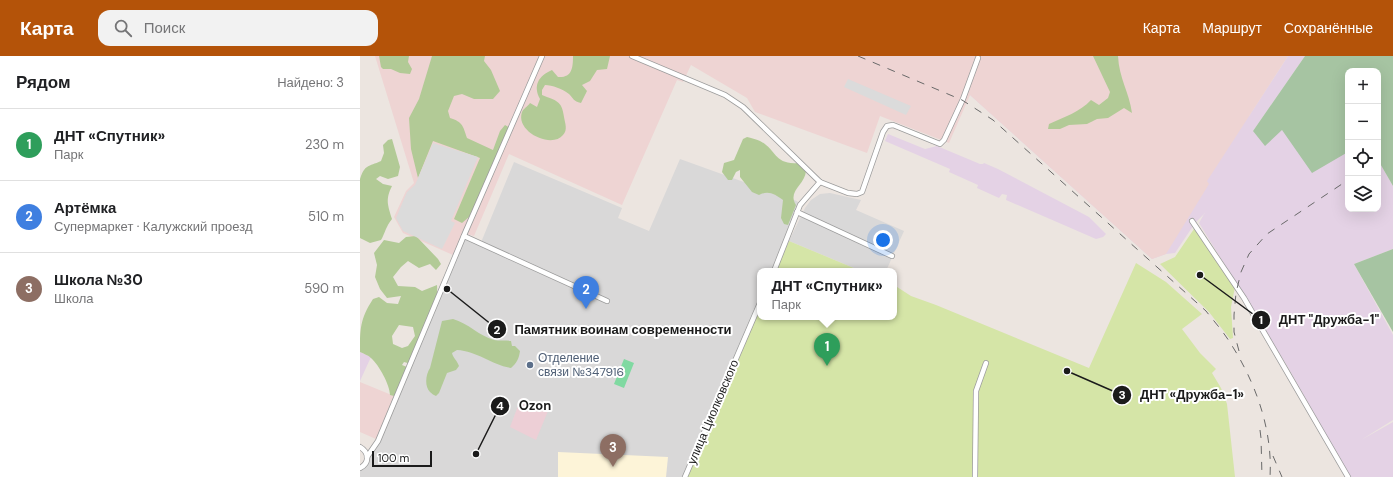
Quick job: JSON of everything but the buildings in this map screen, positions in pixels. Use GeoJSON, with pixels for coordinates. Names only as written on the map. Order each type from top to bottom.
{"type":"FeatureCollection","features":[{"type":"Feature","properties":{"kind":"street"},"geometry":{"type":"LineString","coordinates":[[367,457],[378,441],[464,236],[542,56]]}},
{"type":"Feature","properties":{"kind":"street"},"geometry":{"type":"LineString","coordinates":[[632,56],[707,86],[725,95],[743,107],[820,182],[848,193],[857,194],[862,192],[883,132],[887,126],[893,126],[940,144],[944,140],[963,99],[978,58]]}},
{"type":"Feature","properties":{"kind":"street"},"geometry":{"type":"LineString","coordinates":[[775,268],[800,204],[820,182]]}},
{"type":"Feature","properties":{"kind":"street"},"geometry":{"type":"LineString","coordinates":[[797,212],[892,256]]}},
{"type":"Feature","properties":{"kind":"street"},"geometry":{"type":"LineString","coordinates":[[1192,221],[1244,298],[1348,477]]}},
{"type":"Feature","properties":{"kind":"street"},"geometry":{"type":"LineString","coordinates":[[464,236],[607,301]]}},
{"type":"Feature","properties":{"kind":"street","name":"улица Циолковского"},"geometry":{"type":"LineString","coordinates":[[685,477],[757,310]]}},
{"type":"Feature","properties":{"kind":"street"},"geometry":{"type":"LineString","coordinates":[[975,477],[976,391],[986,363]]}},
{"type":"Feature","properties":{"kind":"street"},"geometry":{"type":"LineString","coordinates":[[360,447],[366,451],[367,457],[366,463],[360,468]]}},
{"type":"Feature","properties":{"kind":"shaded area"},"geometry":{"type":"Polygon","coordinates":[[[375,56],[1288,56],[1207,181],[1209,184],[1166,254],[1152,259],[970,95],[949,143],[880,116],[867,153],[755,112],[747,98],[691,65],[683,82],[677,80],[622,205],[509,154],[474,236],[463,233],[453,255],[403,233],[394,217],[406,191],[414,183],[375,56]]]}},
{"type":"Feature","properties":{"kind":"shaded area"},"geometry":{"type":"Polygon","coordinates":[[[1288,56],[1305,56],[1253,131],[1281,130],[1345,150],[1345,212],[1381,212],[1381,165],[1393,186],[1393,249],[1354,264],[1393,335],[1393,420],[1361,440],[1393,422],[1393,477],[1350,477],[1286,364],[1199,223],[1213,198],[1204,214],[1195,223],[1175,253],[1166,254],[1152,259],[970,95],[1249,116],[1288,56]]]}},
{"type":"Feature","properties":{"kind":"shaded area"},"geometry":{"type":"Polygon","coordinates":[[[848,79],[911,106],[906,115],[844,87],[848,79]]]}},
{"type":"Feature","properties":{"kind":"shaded area"},"geometry":{"type":"Polygon","coordinates":[[[888,134],[925,149],[937,146],[980,164],[984,163],[998,169],[1089,217],[1106,234],[1103,237],[1096,239],[1006,200],[1007,195],[1002,194],[999,198],[977,188],[978,185],[949,172],[950,169],[885,141],[888,134]]]}},
{"type":"Feature","properties":{"kind":"shaded area"},"geometry":{"type":"Polygon","coordinates":[[[433,143],[478,157],[451,221],[455,223],[442,249],[403,231],[396,218],[407,192],[415,185],[433,143]]]}},
{"type":"Feature","properties":{"kind":"shaded area"},"geometry":{"type":"Polygon","coordinates":[[[680,159],[797,201],[800,205],[775,268],[757,268],[757,310],[685,477],[360,477],[360,468],[378,441],[464,236],[482,244],[482,240],[514,162],[622,208],[618,218],[649,231],[680,159]]]}},
{"type":"Feature","properties":{"kind":"shaded area"},"geometry":{"type":"Polygon","coordinates":[[[830,193],[861,200],[856,210],[904,231],[887,268],[854,268],[789,241],[805,208],[811,200],[820,194],[830,193]]]}},
{"type":"Feature","properties":{"kind":"shaded area"},"geometry":{"type":"Polygon","coordinates":[[[360,352],[371,357],[360,381],[360,352]]]}},
{"type":"Feature","properties":{"kind":"shaded area"},"geometry":{"type":"Polygon","coordinates":[[[360,382],[394,396],[376,439],[360,432],[360,382]]]}},
{"type":"Feature","properties":{"kind":"shaded area"},"geometry":{"type":"Polygon","coordinates":[[[521,398],[548,411],[536,440],[510,427],[521,398]]]}},
{"type":"Feature","properties":{"kind":"shaded area"},"geometry":{"type":"Polygon","coordinates":[[[558,452],[668,457],[666,477],[558,477],[558,452]]]}},
{"type":"Feature","properties":{"kind":"green space"},"geometry":{"type":"Polygon","coordinates":[[[379,56],[409,56],[408,62],[412,69],[410,74],[400,73],[391,69],[383,69],[381,67],[379,56]]]}},
{"type":"Feature","properties":{"kind":"green space"},"geometry":{"type":"Polygon","coordinates":[[[432,56],[485,56],[484,61],[491,70],[500,91],[493,99],[474,99],[462,94],[454,96],[448,111],[450,118],[458,121],[462,125],[467,138],[493,150],[500,131],[505,125],[510,128],[469,217],[462,223],[454,219],[480,158],[433,141],[418,178],[411,149],[409,118],[419,99],[432,56]]]}},
{"type":"Feature","properties":{"kind":"green space"},"geometry":{"type":"Polygon","coordinates":[[[573,56],[610,56],[607,69],[597,70],[590,81],[582,85],[587,91],[581,103],[575,101],[564,90],[545,85],[542,90],[542,95],[555,100],[560,104],[566,126],[565,133],[558,139],[543,139],[529,132],[524,126],[521,119],[522,112],[530,103],[537,107],[540,99],[537,86],[540,78],[552,70],[558,77],[563,77],[569,74],[573,64],[573,56]]]}},
{"type":"Feature","properties":{"kind":"green space"},"geometry":{"type":"Polygon","coordinates":[[[1093,56],[1118,56],[1120,71],[1129,98],[1132,113],[1124,108],[1108,118],[1097,119],[1087,124],[1069,125],[1060,129],[1048,129],[1049,124],[1077,111],[1091,100],[1099,105],[1108,98],[1110,92],[1093,56]]]}},
{"type":"Feature","properties":{"kind":"green space"},"geometry":{"type":"Polygon","coordinates":[[[1305,56],[1393,56],[1393,186],[1381,165],[1381,68],[1345,68],[1345,154],[1312,173],[1282,130],[1265,146],[1253,131],[1305,56]]]}},
{"type":"Feature","properties":{"kind":"green space"},"geometry":{"type":"Polygon","coordinates":[[[747,137],[765,144],[784,162],[798,163],[806,171],[803,180],[795,192],[794,200],[796,205],[788,225],[784,224],[781,218],[783,200],[771,193],[759,195],[752,192],[740,177],[740,170],[736,172],[732,180],[728,180],[722,172],[724,163],[734,160],[743,139],[747,137]]]}},
{"type":"Feature","properties":{"kind":"green space"},"geometry":{"type":"Polygon","coordinates":[[[392,139],[400,167],[398,176],[388,179],[380,176],[376,179],[383,184],[392,186],[388,195],[388,206],[392,219],[381,240],[370,243],[360,238],[360,179],[365,168],[381,161],[384,153],[383,145],[388,140],[392,139]]]}},
{"type":"Feature","properties":{"kind":"green space"},"geometry":{"type":"Polygon","coordinates":[[[1196,226],[1235,287],[1231,307],[1233,338],[1230,339],[1209,312],[1160,264],[1175,257],[1196,226]]]}},
{"type":"Feature","properties":{"kind":"green space"},"geometry":{"type":"Polygon","coordinates":[[[416,236],[441,264],[436,270],[430,264],[419,268],[408,261],[393,277],[398,286],[415,287],[422,291],[437,285],[437,295],[432,315],[411,364],[404,362],[402,365],[407,367],[394,396],[390,395],[384,375],[374,361],[367,355],[360,352],[361,330],[365,312],[373,299],[379,297],[387,303],[398,304],[401,296],[387,298],[380,289],[375,277],[377,265],[374,253],[384,240],[399,243],[406,237],[416,236]],[[399,325],[392,336],[393,344],[402,348],[408,346],[415,336],[413,327],[399,325]]]}},
{"type":"Feature","properties":{"kind":"green space"},"geometry":{"type":"Polygon","coordinates":[[[789,241],[854,268],[777,268],[789,241]]]}},
{"type":"Feature","properties":{"kind":"green space"},"geometry":{"type":"Polygon","coordinates":[[[1393,249],[1393,332],[1354,264],[1393,249]]]}},
{"type":"Feature","properties":{"kind":"green space"},"geometry":{"type":"Polygon","coordinates":[[[1136,263],[1166,282],[1202,314],[1182,329],[1200,353],[1216,369],[1212,373],[1221,388],[1227,404],[1235,477],[687,477],[757,315],[757,320],[897,320],[897,287],[911,296],[1089,368],[1136,263]]]}},
{"type":"Feature","properties":{"kind":"green space"},"geometry":{"type":"Polygon","coordinates":[[[453,319],[464,323],[483,336],[496,340],[511,341],[512,346],[515,346],[520,351],[520,354],[511,368],[497,364],[478,355],[457,350],[452,353],[459,366],[456,370],[447,373],[439,393],[436,396],[427,387],[427,373],[430,368],[442,321],[453,319]]]}},
{"type":"Feature","properties":{"kind":"green space"},"geometry":{"type":"Polygon","coordinates":[[[624,359],[634,363],[624,388],[614,384],[624,359]]]}},
{"type":"Feature","properties":{"kind":"railway"},"geometry":{"type":"LineString","coordinates":[[858,56],[962,100],[993,120],[1206,311],[1237,353],[1246,370],[1260,404],[1268,440],[1270,477]]}},
{"type":"Feature","properties":{"kind":"railway"},"geometry":{"type":"LineString","coordinates":[[1239,351],[1234,332],[1236,293],[1241,272],[1249,254],[1267,234],[1345,182]]}},
{"type":"Feature","properties":{"kind":"railway"},"geometry":{"type":"LineString","coordinates":[[1260,430],[1262,477]]}},
{"type":"Feature","properties":{"kind":"railway"},"geometry":{"type":"LineString","coordinates":[[1273,456],[1282,477]]}},
{"type":"Feature","properties":{"kind":"place","name":"ДНТ \"Дружба-1\""},"geometry":{"type":"Point","coordinates":[1200,275]}},
{"type":"Feature","properties":{"kind":"place","name":"Памятник воинам современности"},"geometry":{"type":"Point","coordinates":[447,289]}},
{"type":"Feature","properties":{"kind":"place","name":"Артёмка"},"geometry":{"type":"Point","coordinates":[586,309]}},
{"type":"Feature","properties":{"kind":"place","name":"Отделение связи №347916"},"geometry":{"type":"Point","coordinates":[530,365]}},
{"type":"Feature","properties":{"kind":"place","name":"ДНТ «Спутник»"},"geometry":{"type":"Point","coordinates":[827,366]}},
{"type":"Feature","properties":{"kind":"place","name":"ДНТ «Дружба-1»"},"geometry":{"type":"Point","coordinates":[1067,371]}},
{"type":"Feature","properties":{"kind":"place","name":"Ozon"},"geometry":{"type":"Point","coordinates":[476,454]}},
{"type":"Feature","properties":{"kind":"place","name":"Школа №30"},"geometry":{"type":"Point","coordinates":[613,467]}}]}
